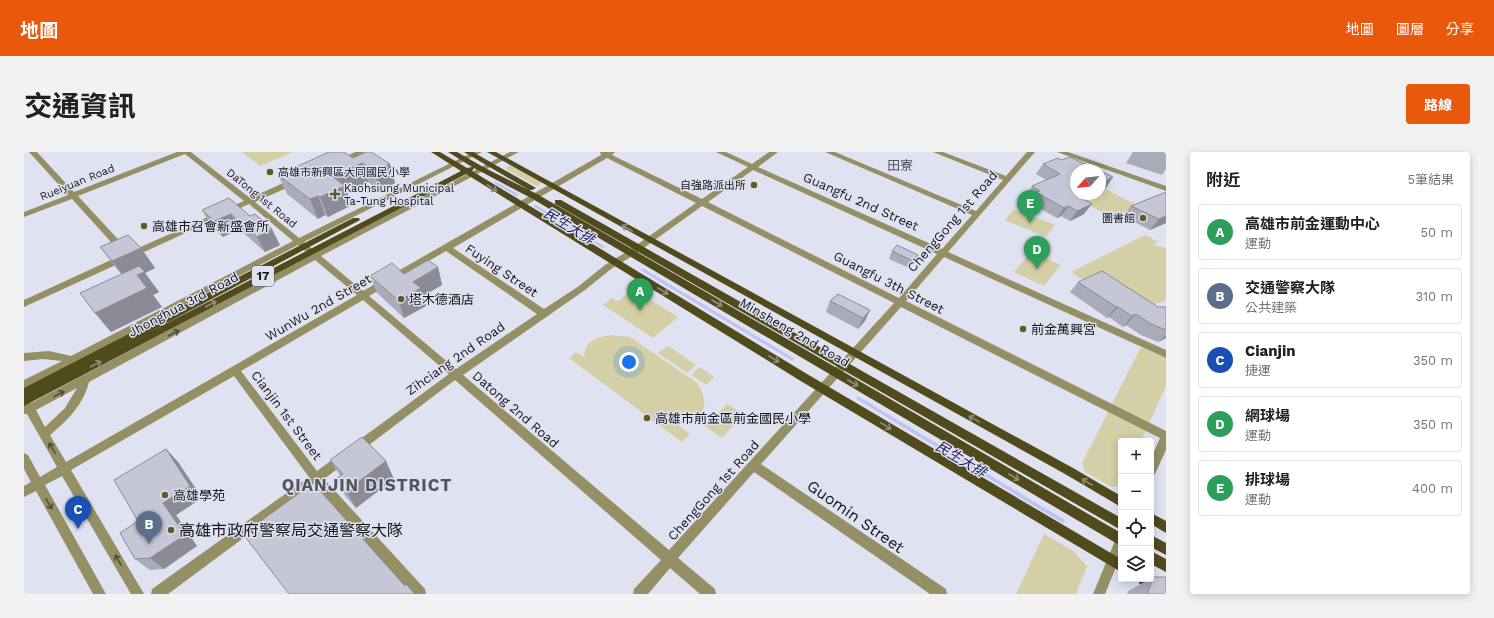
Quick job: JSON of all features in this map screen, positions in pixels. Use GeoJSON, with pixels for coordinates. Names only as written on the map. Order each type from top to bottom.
{"type":"FeatureCollection","features":[{"type":"Feature","properties":{"kind":"main road"},"geometry":{"type":"LineString","coordinates":[[435,152],[473,163],[520,205],[617,262],[1044,522],[1117,564]]}},
{"type":"Feature","properties":{"kind":"main road","name":"Minsheng 2nd Road"},"geometry":{"type":"LineString","coordinates":[[452,152],[538,194],[635,250],[844,364],[1118,522]]}},
{"type":"Feature","properties":{"kind":"main road"},"geometry":{"type":"LineString","coordinates":[[497,154],[1118,500]]}},
{"type":"Feature","properties":{"kind":"main road","name":"Jhonghua 3rd Road"},"geometry":{"type":"LineString","coordinates":[[25,403],[306,249],[473,163],[497,154]]}},
{"type":"Feature","properties":{"kind":"main road","name":"Minsheng 2nd Road"},"geometry":{"type":"LineString","coordinates":[[635,250],[836,373],[1118,538]]}},
{"type":"Feature","properties":{"kind":"main road"},"geometry":{"type":"LineString","coordinates":[[1154,520],[1166,527]]}},
{"type":"Feature","properties":{"kind":"main road"},"geometry":{"type":"LineString","coordinates":[[1154,543],[1166,549]]}},
{"type":"Feature","properties":{"kind":"main road"},"geometry":{"type":"LineString","coordinates":[[1154,559],[1166,566]]}},
{"type":"Feature","properties":{"kind":"main road"},"geometry":{"type":"LineString","coordinates":[[1148,582],[1166,593]]}},
{"type":"Feature","properties":{"kind":"street"},"geometry":{"type":"LineString","coordinates":[[33,152],[128,255]]}},
{"type":"Feature","properties":{"kind":"street","name":"Rueiyuan Road"},"geometry":{"type":"LineString","coordinates":[[24,215],[183,152]]}},
{"type":"Feature","properties":{"kind":"street","name":"DaTong 1st Road"},"geometry":{"type":"LineString","coordinates":[[187,152],[306,249]]}},
{"type":"Feature","properties":{"kind":"street"},"geometry":{"type":"LineString","coordinates":[[332,164],[361,152]]}},
{"type":"Feature","properties":{"kind":"street","name":"Jhonghua 3rd Road"},"geometry":{"type":"LineString","coordinates":[[24,385],[73,360],[306,249],[473,163],[497,154],[515,152]]}},
{"type":"Feature","properties":{"kind":"street","name":"Guangfu 2nd Street"},"geometry":{"type":"LineString","coordinates":[[720,152],[1166,354]]}},
{"type":"Feature","properties":{"kind":"street","name":"Zihciang 2nd Road"},"geometry":{"type":"LineString","coordinates":[[156,594],[316,478],[406,409],[774,152]]}},
{"type":"Feature","properties":{"kind":"street"},"geometry":{"type":"LineString","coordinates":[[829,152],[977,214]]}},
{"type":"Feature","properties":{"kind":"street"},"geometry":{"type":"LineString","coordinates":[[937,152],[1008,178]]}},
{"type":"Feature","properties":{"kind":"street","name":"ChengGong 1st Road"},"geometry":{"type":"LineString","coordinates":[[639,594],[822,387],[900,302],[1031,152]]}},
{"type":"Feature","properties":{"kind":"street"},"geometry":{"type":"LineString","coordinates":[[1061,152],[1166,189]]}},
{"type":"Feature","properties":{"kind":"street"},"geometry":{"type":"LineString","coordinates":[[1080,152],[1166,182]]}},
{"type":"Feature","properties":{"kind":"street","name":"WunWu 2nd Street"},"geometry":{"type":"LineString","coordinates":[[24,492],[520,205],[606,153]]}},
{"type":"Feature","properties":{"kind":"street","name":"Guangfu 3th Street"},"geometry":{"type":"LineString","coordinates":[[606,153],[1166,437]]}},
{"type":"Feature","properties":{"kind":"street"},"geometry":{"type":"LineString","coordinates":[[24,304],[128,255],[303,177]]}},
{"type":"Feature","properties":{"kind":"street","name":"Fuying Street"},"geometry":{"type":"LineString","coordinates":[[446,248],[544,314]]}},
{"type":"Feature","properties":{"kind":"street","name":"Jhonghua 3rd Road"},"geometry":{"type":"LineString","coordinates":[[25,403],[84,381],[306,249]]}},
{"type":"Feature","properties":{"kind":"street","name":"Datong 2nd Road"},"geometry":{"type":"LineString","coordinates":[[306,249],[456,375],[710,594]]}},
{"type":"Feature","properties":{"kind":"street"},"geometry":{"type":"LineString","coordinates":[[24,357],[48,354],[61,355],[73,360]]}},
{"type":"Feature","properties":{"kind":"street","name":"Cianjin 1st Street"},"geometry":{"type":"LineString","coordinates":[[235,370],[316,478],[420,594]]}},
{"type":"Feature","properties":{"kind":"street"},"geometry":{"type":"LineString","coordinates":[[44,434],[71,409],[82,391],[84,381]]}},
{"type":"Feature","properties":{"kind":"street"},"geometry":{"type":"LineString","coordinates":[[25,403],[138,594]]}},
{"type":"Feature","properties":{"kind":"street"},"geometry":{"type":"LineString","coordinates":[[1154,464],[1166,437]]}},
{"type":"Feature","properties":{"kind":"street"},"geometry":{"type":"LineString","coordinates":[[24,458],[100,594]]}},
{"type":"Feature","properties":{"kind":"street","name":"Guomin Street"},"geometry":{"type":"LineString","coordinates":[[753,465],[941,594]]}},
{"type":"Feature","properties":{"kind":"street"},"geometry":{"type":"LineString","coordinates":[[1100,594],[1117,564],[1120,546]]}},
{"type":"Feature","properties":{"kind":"shaded area"},"geometry":{"type":"Polygon","coordinates":[[[242,152],[293,152],[260,166],[242,152]]]}},
{"type":"Feature","properties":{"kind":"shaded area"},"geometry":{"type":"Polygon","coordinates":[[[510,165],[542,182],[537,186],[534,185],[505,168],[510,165]]]}},
{"type":"Feature","properties":{"kind":"shaded area"},"geometry":{"type":"Polygon","coordinates":[[[1106,189],[1138,206],[1112,218],[1080,200],[1106,200],[1106,189]]]}},
{"type":"Feature","properties":{"kind":"shaded area"},"geometry":{"type":"Polygon","coordinates":[[[1014,209],[1055,225],[1046,237],[1005,220],[1014,209]]]}},
{"type":"Feature","properties":{"kind":"shaded area"},"geometry":{"type":"Polygon","coordinates":[[[1145,235],[1158,242],[1153,245],[1166,248],[1166,300],[1150,305],[1083,280],[1071,272],[1145,235]]]}},
{"type":"Feature","properties":{"kind":"shaded area"},"geometry":{"type":"Polygon","coordinates":[[[1031,252],[1061,265],[1044,286],[1014,272],[1031,252]]]}},
{"type":"Feature","properties":{"kind":"shaded area"},"geometry":{"type":"Polygon","coordinates":[[[633,289],[678,317],[653,338],[603,305],[612,298],[618,301],[633,289]]]}},
{"type":"Feature","properties":{"kind":"shaded area"},"geometry":{"type":"Polygon","coordinates":[[[612,335],[630,337],[696,382],[704,398],[703,410],[694,418],[678,425],[690,434],[682,442],[569,358],[576,352],[584,357],[589,343],[597,338],[612,335]]]}},
{"type":"Feature","properties":{"kind":"shaded area"},"geometry":{"type":"Polygon","coordinates":[[[668,346],[696,365],[687,373],[658,353],[668,346]]]}},
{"type":"Feature","properties":{"kind":"shaded area"},"geometry":{"type":"Polygon","coordinates":[[[1143,348],[1166,358],[1166,386],[1142,438],[1118,438],[1118,486],[1112,487],[1085,472],[1082,463],[1140,349],[1143,348]]]}},
{"type":"Feature","properties":{"kind":"shaded area"},"geometry":{"type":"Polygon","coordinates":[[[699,367],[714,377],[706,385],[691,375],[699,367]]]}},
{"type":"Feature","properties":{"kind":"shaded area"},"geometry":{"type":"Polygon","coordinates":[[[727,404],[744,414],[722,438],[705,426],[727,404]]]}},
{"type":"Feature","properties":{"kind":"shaded area"},"geometry":{"type":"Polygon","coordinates":[[[1044,534],[1073,551],[1087,566],[1076,594],[1016,594],[1044,534]]]}},
{"type":"Feature","properties":{"kind":"building"},"geometry":{"type":"Polygon","coordinates":[[[329,152],[344,152],[353,158],[366,152],[371,152],[390,164],[374,171],[362,163],[333,177],[345,186],[320,197],[318,196],[310,199],[278,175],[329,152]]]}},
{"type":"Feature","properties":{"kind":"building"},"geometry":{"type":"Polygon","coordinates":[[[1070,157],[1085,164],[1070,164],[1070,200],[1085,200],[1092,204],[1077,211],[1069,206],[1064,208],[1036,192],[1040,191],[1032,186],[1060,174],[1043,164],[1058,158],[1061,160],[1070,157]]]}},
{"type":"Feature","properties":{"kind":"building"},"geometry":{"type":"Polygon","coordinates":[[[1106,174],[1113,177],[1106,180],[1106,174]]]}},
{"type":"Feature","properties":{"kind":"building"},"geometry":{"type":"Polygon","coordinates":[[[1166,192],[1166,216],[1159,219],[1131,206],[1166,192]]]}},
{"type":"Feature","properties":{"kind":"building"},"geometry":{"type":"Polygon","coordinates":[[[229,198],[250,216],[255,214],[272,229],[257,237],[231,214],[214,221],[202,210],[229,198]]]}},
{"type":"Feature","properties":{"kind":"building"},"geometry":{"type":"Polygon","coordinates":[[[128,235],[141,248],[112,261],[100,247],[128,235]]]}},
{"type":"Feature","properties":{"kind":"building"},"geometry":{"type":"Polygon","coordinates":[[[897,245],[918,255],[913,261],[892,251],[897,245]]]}},
{"type":"Feature","properties":{"kind":"building"},"geometry":{"type":"Polygon","coordinates":[[[428,260],[438,267],[413,282],[421,288],[399,301],[370,276],[392,263],[404,274],[428,260]]]}},
{"type":"Feature","properties":{"kind":"building"},"geometry":{"type":"Polygon","coordinates":[[[139,266],[145,272],[137,275],[147,288],[95,313],[80,293],[139,266]]]}},
{"type":"Feature","properties":{"kind":"building"},"geometry":{"type":"Polygon","coordinates":[[[1102,271],[1158,307],[1166,307],[1166,330],[1151,324],[1136,314],[1132,316],[1078,282],[1102,271]]]}},
{"type":"Feature","properties":{"kind":"building"},"geometry":{"type":"Polygon","coordinates":[[[838,294],[870,310],[863,318],[830,301],[838,294]]]}},
{"type":"Feature","properties":{"kind":"building"},"geometry":{"type":"Polygon","coordinates":[[[362,437],[386,461],[346,491],[336,479],[343,474],[330,460],[362,437]]]}},
{"type":"Feature","properties":{"kind":"building"},"geometry":{"type":"Polygon","coordinates":[[[166,449],[190,486],[163,503],[185,535],[150,558],[135,559],[120,533],[138,521],[114,480],[166,449]]]}},
{"type":"Feature","properties":{"kind":"building"},"geometry":{"type":"Polygon","coordinates":[[[313,483],[404,585],[407,585],[415,594],[289,594],[243,534],[313,483]]]}},
{"type":"Feature","properties":{"kind":"building"},"geometry":{"type":"Polygon","coordinates":[[[1154,577],[1166,577],[1166,594],[1147,594],[1152,582],[1154,582],[1154,577]]]}},
{"type":"Feature","properties":{"kind":"waterway","name":"民生大排"},"geometry":{"type":"LineString","coordinates":[[496,183],[517,195]]}},
{"type":"Feature","properties":{"kind":"waterway","name":"民生大排"},"geometry":{"type":"LineString","coordinates":[[535,206],[603,247]]}},
{"type":"Feature","properties":{"kind":"waterway","name":"民生大排"},"geometry":{"type":"LineString","coordinates":[[643,270],[792,359]]}},
{"type":"Feature","properties":{"kind":"waterway","name":"民生大排"},"geometry":{"type":"LineString","coordinates":[[858,398],[888,416]]}},
{"type":"Feature","properties":{"kind":"waterway","name":"民生大排"},"geometry":{"type":"LineString","coordinates":[[886,415],[1063,521]]}},
{"type":"Feature","properties":{"kind":"place","name":"高雄市新興區大同國民小學"},"geometry":{"type":"Point","coordinates":[270,172]}},
{"type":"Feature","properties":{"kind":"place","name":"自強路派出所"},"geometry":{"type":"Point","coordinates":[754,185]}},
{"type":"Feature","properties":{"kind":"place","name":"Kaohsiung Municipal Ta-Tung Hospital"},"geometry":{"type":"Point","coordinates":[335,194]}},
{"type":"Feature","properties":{"kind":"place","name":"圖書館"},"geometry":{"type":"Point","coordinates":[1143,218]}},
{"type":"Feature","properties":{"kind":"place","name":"排球場"},"geometry":{"type":"Point","coordinates":[1030,223]}},
{"type":"Feature","properties":{"kind":"place","name":"高雄市召會新盛會所"},"geometry":{"type":"Point","coordinates":[144,226]}},
{"type":"Feature","properties":{"kind":"place","name":"網球場"},"geometry":{"type":"Point","coordinates":[1037,269]}},
{"type":"Feature","properties":{"kind":"place","name":"塔木德酒店"},"geometry":{"type":"Point","coordinates":[401,299]}},
{"type":"Feature","properties":{"kind":"place","name":"高雄市前金運動中心"},"geometry":{"type":"Point","coordinates":[640,311]}},
{"type":"Feature","properties":{"kind":"place","name":"前金萬興宮"},"geometry":{"type":"Point","coordinates":[1023,329]}},
{"type":"Feature","properties":{"kind":"place","name":"高雄市前金區前金國民小學"},"geometry":{"type":"Point","coordinates":[647,418]}},
{"type":"Feature","properties":{"kind":"place","name":"高雄學苑"},"geometry":{"type":"Point","coordinates":[165,495]}},
{"type":"Feature","properties":{"kind":"place","name":"Cianjin"},"geometry":{"type":"Point","coordinates":[78,529]}},
{"type":"Feature","properties":{"kind":"place","name":"高雄市政府警察局交通警察大隊"},"geometry":{"type":"Point","coordinates":[171,530]}},
{"type":"Feature","properties":{"kind":"place","name":"交通警察大隊"},"geometry":{"type":"Point","coordinates":[149,544]}},
{"type":"Feature","properties":{"kind":"district","name":"田寮"},"geometry":{"type":"Point","coordinates":[900,165]}},
{"type":"Feature","properties":{"kind":"district","name":"QIANJIN DISTRICT"},"geometry":{"type":"Point","coordinates":[367,485]}}]}
